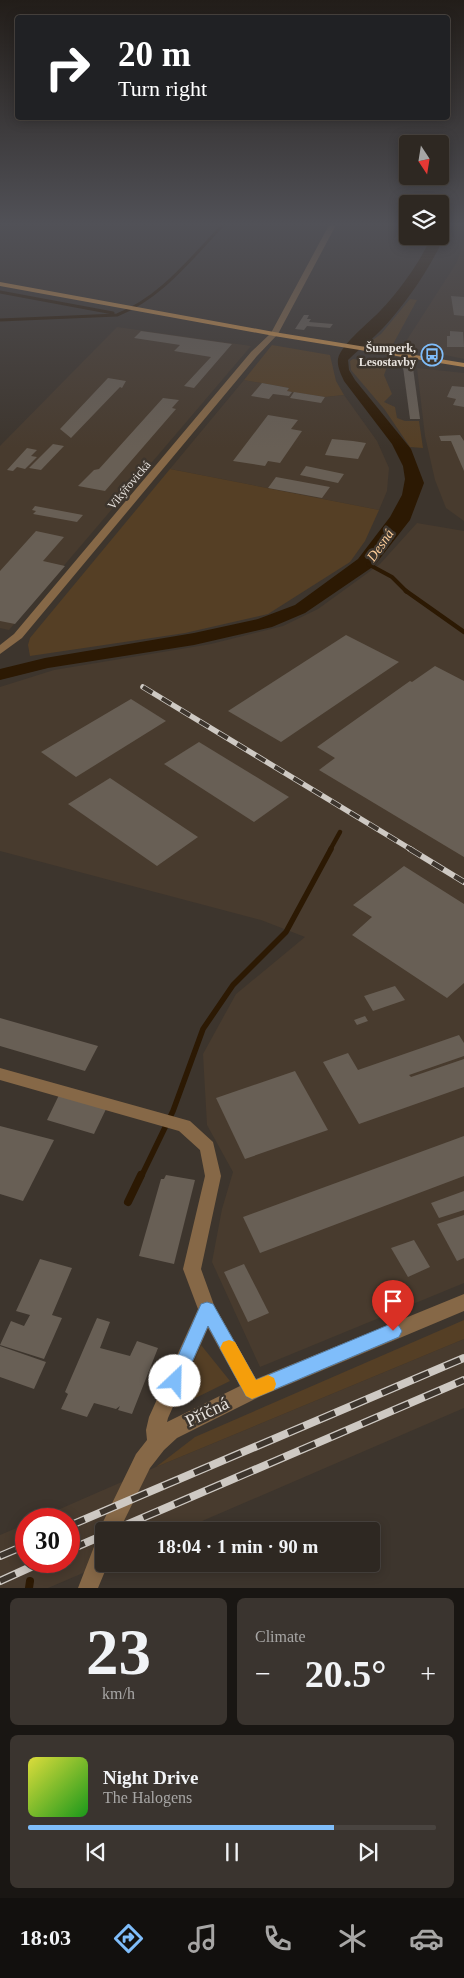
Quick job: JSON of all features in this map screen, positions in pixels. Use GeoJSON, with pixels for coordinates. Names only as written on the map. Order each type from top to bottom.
{"type":"FeatureCollection","features":[{"type":"Feature","properties":{"kind":"main road"},"geometry":{"type":"LineString","coordinates":[[81,299],[274,334],[464,365]]}},
{"type":"Feature","properties":{"kind":"street","name":"Vikýřovická"},"geometry":{"type":"LineString","coordinates":[[0,651],[18,636],[162,467],[254,354],[274,334],[293,299]]}},
{"type":"Feature","properties":{"kind":"street"},"geometry":{"type":"LineString","coordinates":[[0,1074],[184,1126],[207,1147],[213,1176],[192,1269],[207,1309],[252,1390]]}},
{"type":"Feature","properties":{"kind":"street","name":"Příčná"},"geometry":{"type":"LineString","coordinates":[[113,1522],[133,1479],[157,1443],[184,1423],[252,1390],[464,1302]]}},
{"type":"Feature","properties":{"kind":"street"},"geometry":{"type":"LineString","coordinates":[[157,1443],[156,1430],[160,1416],[207,1309]]}},
{"type":"Feature","properties":{"kind":"street"},"geometry":{"type":"LineString","coordinates":[[88,1588],[95,1570]]}},
{"type":"Feature","properties":{"kind":"shaded area"},"geometry":{"type":"Polygon","coordinates":[[[410,299],[417,300],[392,346],[387,349],[367,344],[381,334],[410,299]]]}},
{"type":"Feature","properties":{"kind":"shaded area"},"geometry":{"type":"Polygon","coordinates":[[[433,299],[464,299],[464,359],[403,346],[433,299]]]}},
{"type":"Feature","properties":{"kind":"shaded area"},"geometry":{"type":"Polygon","coordinates":[[[117,327],[251,346],[9,630],[0,628],[0,446],[117,327]]]}},
{"type":"Feature","properties":{"kind":"shaded area"},"geometry":{"type":"Polygon","coordinates":[[[272,345],[330,355],[336,381],[344,395],[325,397],[287,391],[289,388],[244,380],[272,345]]]}},
{"type":"Feature","properties":{"kind":"shaded area"},"geometry":{"type":"Polygon","coordinates":[[[353,359],[388,364],[384,375],[392,394],[384,402],[395,407],[397,418],[405,421],[419,421],[423,448],[410,447],[385,410],[351,370],[350,361],[353,359]]]}},
{"type":"Feature","properties":{"kind":"shaded area"},"geometry":{"type":"Polygon","coordinates":[[[417,368],[464,373],[464,521],[446,508],[435,480],[425,436],[417,368]]]}},
{"type":"Feature","properties":{"kind":"shaded area"},"geometry":{"type":"Polygon","coordinates":[[[244,380],[289,388],[292,392],[325,397],[344,395],[377,441],[389,468],[387,491],[379,510],[170,469],[244,380]]]}},
{"type":"Feature","properties":{"kind":"shaded area"},"geometry":{"type":"Polygon","coordinates":[[[170,469],[379,510],[365,541],[350,562],[268,614],[185,633],[30,656],[28,645],[30,638],[170,469]]]}},
{"type":"Feature","properties":{"kind":"shaded area"},"geometry":{"type":"Polygon","coordinates":[[[417,523],[464,531],[464,1283],[260,1367],[212,1262],[222,1209],[233,1172],[207,1125],[203,1054],[236,994],[305,937],[261,920],[0,851],[0,687],[54,670],[211,644],[283,626],[318,609],[380,564],[417,523]]]}},
{"type":"Feature","properties":{"kind":"shaded area"},"geometry":{"type":"Polygon","coordinates":[[[464,1320],[464,1339],[156,1467],[195,1437],[464,1320]]]}},
{"type":"Feature","properties":{"kind":"shaded area"},"geometry":{"type":"Polygon","coordinates":[[[464,1339],[464,1408],[200,1522],[95,1522],[95,1568],[48,1588],[0,1588],[0,1535],[15,1529],[15,1573],[80,1573],[80,1508],[62,1508],[464,1339]]]}},
{"type":"Feature","properties":{"kind":"shaded area"},"geometry":{"type":"Polygon","coordinates":[[[201,1345],[230,1381],[175,1408],[201,1345]]]}},
{"type":"Feature","properties":{"kind":"water","name":"Desná"},"geometry":{"type":"Polygon","coordinates":[[[390,299],[407,299],[383,328],[348,360],[349,370],[411,449],[424,483],[410,520],[374,566],[305,613],[272,627],[194,645],[48,668],[0,680],[0,669],[45,658],[194,633],[258,619],[295,605],[358,559],[390,517],[402,495],[405,479],[403,466],[392,444],[344,381],[338,362],[340,353],[350,340],[390,299]]]}},
{"type":"Feature","properties":{"kind":"building"},"geometry":{"type":"Polygon","coordinates":[[[451,299],[464,299],[464,316],[454,315],[451,299]]]}},
{"type":"Feature","properties":{"kind":"building"},"geometry":{"type":"Polygon","coordinates":[[[304,315],[309,315],[307,319],[311,319],[309,322],[333,324],[330,328],[307,326],[304,330],[295,329],[304,315]]]}},
{"type":"Feature","properties":{"kind":"building"},"geometry":{"type":"Polygon","coordinates":[[[141,331],[232,344],[194,388],[184,386],[211,357],[174,351],[180,345],[134,338],[141,331]]]}},
{"type":"Feature","properties":{"kind":"building"},"geometry":{"type":"Polygon","coordinates":[[[450,331],[463,332],[464,347],[447,347],[447,336],[450,336],[450,331]]]}},
{"type":"Feature","properties":{"kind":"building"},"geometry":{"type":"Polygon","coordinates":[[[403,367],[413,368],[420,419],[410,419],[403,367]]]}},
{"type":"Feature","properties":{"kind":"building"},"geometry":{"type":"Polygon","coordinates":[[[108,378],[126,381],[122,388],[120,387],[71,438],[60,429],[108,378]]]}},
{"type":"Feature","properties":{"kind":"building"},"geometry":{"type":"Polygon","coordinates":[[[262,383],[289,388],[287,391],[292,392],[289,396],[273,394],[269,399],[251,396],[262,383]]]}},
{"type":"Feature","properties":{"kind":"building"},"geometry":{"type":"Polygon","coordinates":[[[452,386],[464,387],[464,407],[453,405],[456,399],[447,397],[452,386]]]}},
{"type":"Feature","properties":{"kind":"building"},"geometry":{"type":"Polygon","coordinates":[[[294,392],[325,397],[321,403],[290,398],[294,392]]]}},
{"type":"Feature","properties":{"kind":"building"},"geometry":{"type":"Polygon","coordinates":[[[163,398],[179,400],[172,408],[176,409],[105,491],[78,486],[94,470],[99,469],[163,398]]]}},
{"type":"Feature","properties":{"kind":"building"},"geometry":{"type":"Polygon","coordinates":[[[268,415],[298,420],[291,429],[302,431],[280,463],[268,461],[265,466],[233,461],[268,415]]]}},
{"type":"Feature","properties":{"kind":"building"},"geometry":{"type":"Polygon","coordinates":[[[460,435],[464,441],[464,471],[451,441],[441,441],[439,436],[460,435]]]}},
{"type":"Feature","properties":{"kind":"building"},"geometry":{"type":"Polygon","coordinates":[[[332,439],[366,443],[358,459],[325,455],[332,439]]]}},
{"type":"Feature","properties":{"kind":"building"},"geometry":{"type":"Polygon","coordinates":[[[53,444],[64,446],[41,470],[29,468],[53,444]]]}},
{"type":"Feature","properties":{"kind":"building"},"geometry":{"type":"Polygon","coordinates":[[[27,448],[37,450],[31,456],[37,457],[25,469],[17,467],[13,471],[7,470],[27,448]]]}},
{"type":"Feature","properties":{"kind":"building"},"geometry":{"type":"Polygon","coordinates":[[[306,466],[344,474],[338,483],[300,475],[306,466]]]}},
{"type":"Feature","properties":{"kind":"building"},"geometry":{"type":"Polygon","coordinates":[[[276,477],[330,487],[322,498],[268,488],[276,477]]]}},
{"type":"Feature","properties":{"kind":"building"},"geometry":{"type":"Polygon","coordinates":[[[35,506],[83,515],[77,522],[33,514],[36,511],[32,510],[35,506]]]}},
{"type":"Feature","properties":{"kind":"building"},"geometry":{"type":"Polygon","coordinates":[[[36,531],[64,537],[43,561],[65,566],[15,624],[0,621],[0,571],[36,531]]]}},
{"type":"Feature","properties":{"kind":"building"},"geometry":{"type":"Polygon","coordinates":[[[346,635],[399,662],[281,742],[228,711],[346,635]]]}},
{"type":"Feature","properties":{"kind":"building"},"geometry":{"type":"Polygon","coordinates":[[[435,666],[464,681],[464,857],[319,770],[335,758],[317,747],[410,681],[412,682],[435,666]]]}},
{"type":"Feature","properties":{"kind":"building"},"geometry":{"type":"Polygon","coordinates":[[[131,699],[166,721],[76,777],[41,752],[131,699]]]}},
{"type":"Feature","properties":{"kind":"building"},"geometry":{"type":"Polygon","coordinates":[[[199,742],[289,797],[254,822],[164,764],[199,742]]]}},
{"type":"Feature","properties":{"kind":"building"},"geometry":{"type":"Polygon","coordinates":[[[110,778],[198,837],[157,866],[68,804],[110,778]]]}},
{"type":"Feature","properties":{"kind":"building"},"geometry":{"type":"Polygon","coordinates":[[[404,866],[464,904],[464,983],[447,998],[352,935],[372,917],[353,905],[404,866]]]}},
{"type":"Feature","properties":{"kind":"building"},"geometry":{"type":"Polygon","coordinates":[[[395,986],[405,1000],[373,1011],[364,996],[395,986]]]}},
{"type":"Feature","properties":{"kind":"building"},"geometry":{"type":"Polygon","coordinates":[[[365,1016],[368,1021],[357,1025],[354,1020],[365,1016]]]}},
{"type":"Feature","properties":{"kind":"building"},"geometry":{"type":"Polygon","coordinates":[[[0,1018],[98,1046],[85,1071],[0,1046],[0,1018]]]}},
{"type":"Feature","properties":{"kind":"building"},"geometry":{"type":"Polygon","coordinates":[[[459,1035],[464,1043],[464,1056],[409,1075],[411,1077],[464,1059],[464,1087],[359,1124],[323,1062],[348,1053],[358,1070],[459,1035]]]}},
{"type":"Feature","properties":{"kind":"building"},"geometry":{"type":"Polygon","coordinates":[[[295,1071],[328,1130],[245,1159],[216,1098],[295,1071]]]}},
{"type":"Feature","properties":{"kind":"building"},"geometry":{"type":"Polygon","coordinates":[[[60,1093],[108,1105],[94,1134],[47,1120],[60,1093]]]}},
{"type":"Feature","properties":{"kind":"building"},"geometry":{"type":"Polygon","coordinates":[[[0,1126],[54,1140],[23,1201],[0,1194],[0,1126]]]}},
{"type":"Feature","properties":{"kind":"building"},"geometry":{"type":"Polygon","coordinates":[[[464,1136],[464,1176],[260,1253],[243,1217],[464,1136]]]}},
{"type":"Feature","properties":{"kind":"building"},"geometry":{"type":"Polygon","coordinates":[[[166,1175],[195,1180],[174,1264],[139,1256],[161,1179],[164,1179],[166,1175]]]}},
{"type":"Feature","properties":{"kind":"building"},"geometry":{"type":"Polygon","coordinates":[[[464,1191],[464,1210],[439,1218],[431,1203],[464,1191]]]}},
{"type":"Feature","properties":{"kind":"building"},"geometry":{"type":"Polygon","coordinates":[[[464,1215],[464,1258],[457,1261],[437,1224],[464,1215]]]}},
{"type":"Feature","properties":{"kind":"building"},"geometry":{"type":"Polygon","coordinates":[[[414,1240],[430,1267],[408,1277],[391,1248],[414,1240]]]}},
{"type":"Feature","properties":{"kind":"building"},"geometry":{"type":"Polygon","coordinates":[[[40,1259],[72,1268],[52,1315],[62,1318],[44,1359],[0,1345],[11,1321],[24,1326],[30,1315],[16,1311],[40,1259]]]}},
{"type":"Feature","properties":{"kind":"building"},"geometry":{"type":"Polygon","coordinates":[[[244,1264],[269,1313],[248,1322],[224,1272],[244,1264]]]}},
{"type":"Feature","properties":{"kind":"building"},"geometry":{"type":"Polygon","coordinates":[[[97,1318],[110,1322],[100,1348],[130,1356],[137,1341],[158,1348],[132,1414],[118,1410],[120,1406],[116,1409],[94,1403],[87,1417],[61,1409],[68,1394],[65,1392],[97,1318]]]}},
{"type":"Feature","properties":{"kind":"building"},"geometry":{"type":"Polygon","coordinates":[[[0,1346],[46,1362],[34,1389],[0,1377],[0,1346]]]}},
{"type":"Feature","properties":{"kind":"waterway"},"geometry":{"type":"LineString","coordinates":[[38,299],[113,313]]}},
{"type":"Feature","properties":{"kind":"waterway"},"geometry":{"type":"LineString","coordinates":[[0,320],[117,315],[146,299]]}},
{"type":"Feature","properties":{"kind":"waterway","name":"Desná"},"geometry":{"type":"LineString","coordinates":[[368,564],[392,577],[406,591]]}},
{"type":"Feature","properties":{"kind":"waterway"},"geometry":{"type":"LineString","coordinates":[[406,591],[464,632]]}},
{"type":"Feature","properties":{"kind":"waterway"},"geometry":{"type":"LineString","coordinates":[[330,850],[340,832]]}},
{"type":"Feature","properties":{"kind":"waterway"},"geometry":{"type":"LineString","coordinates":[[141,1177],[173,1111],[203,1029],[233,985],[286,932],[331,849]]}},
{"type":"Feature","properties":{"kind":"waterway"},"geometry":{"type":"LineString","coordinates":[[128,1202],[141,1175]]}},
{"type":"Feature","properties":{"kind":"waterway"},"geometry":{"type":"LineString","coordinates":[[29,1588],[30,1581]]}},
{"type":"Feature","properties":{"kind":"railway"},"geometry":{"type":"LineString","coordinates":[[143,687],[412,850]]}},
{"type":"Feature","properties":{"kind":"railway"},"geometry":{"type":"LineString","coordinates":[[410,849],[464,882]]}},
{"type":"Feature","properties":{"kind":"railway"},"geometry":{"type":"LineString","coordinates":[[80,1521],[464,1358]]}},
{"type":"Feature","properties":{"kind":"railway"},"geometry":{"type":"LineString","coordinates":[[133,1522],[464,1380]]}},
{"type":"Feature","properties":{"kind":"railway"},"geometry":{"type":"LineString","coordinates":[[80,1545],[95,1539]]}},
{"type":"Feature","properties":{"kind":"railway"},"geometry":{"type":"LineString","coordinates":[[0,1556],[15,1550]]}},
{"type":"Feature","properties":{"kind":"railway"},"geometry":{"type":"LineString","coordinates":[[0,1581],[18,1573]]}},
{"type":"Feature","properties":{"kind":"slow traffic"},"geometry":{"type":"LineString","coordinates":[[229,1348],[252,1390],[268,1384]]}},
{"type":"Feature","properties":{"kind":"place","name":"Šumperk, Lesostavby"},"geometry":{"type":"Point","coordinates":[432,355]}},
{"type":"Feature","properties":{"kind":"route"},"geometry":{"type":"LineString","coordinates":[[175,1381],[207,1309],[252,1390],[393,1331]]}}]}
